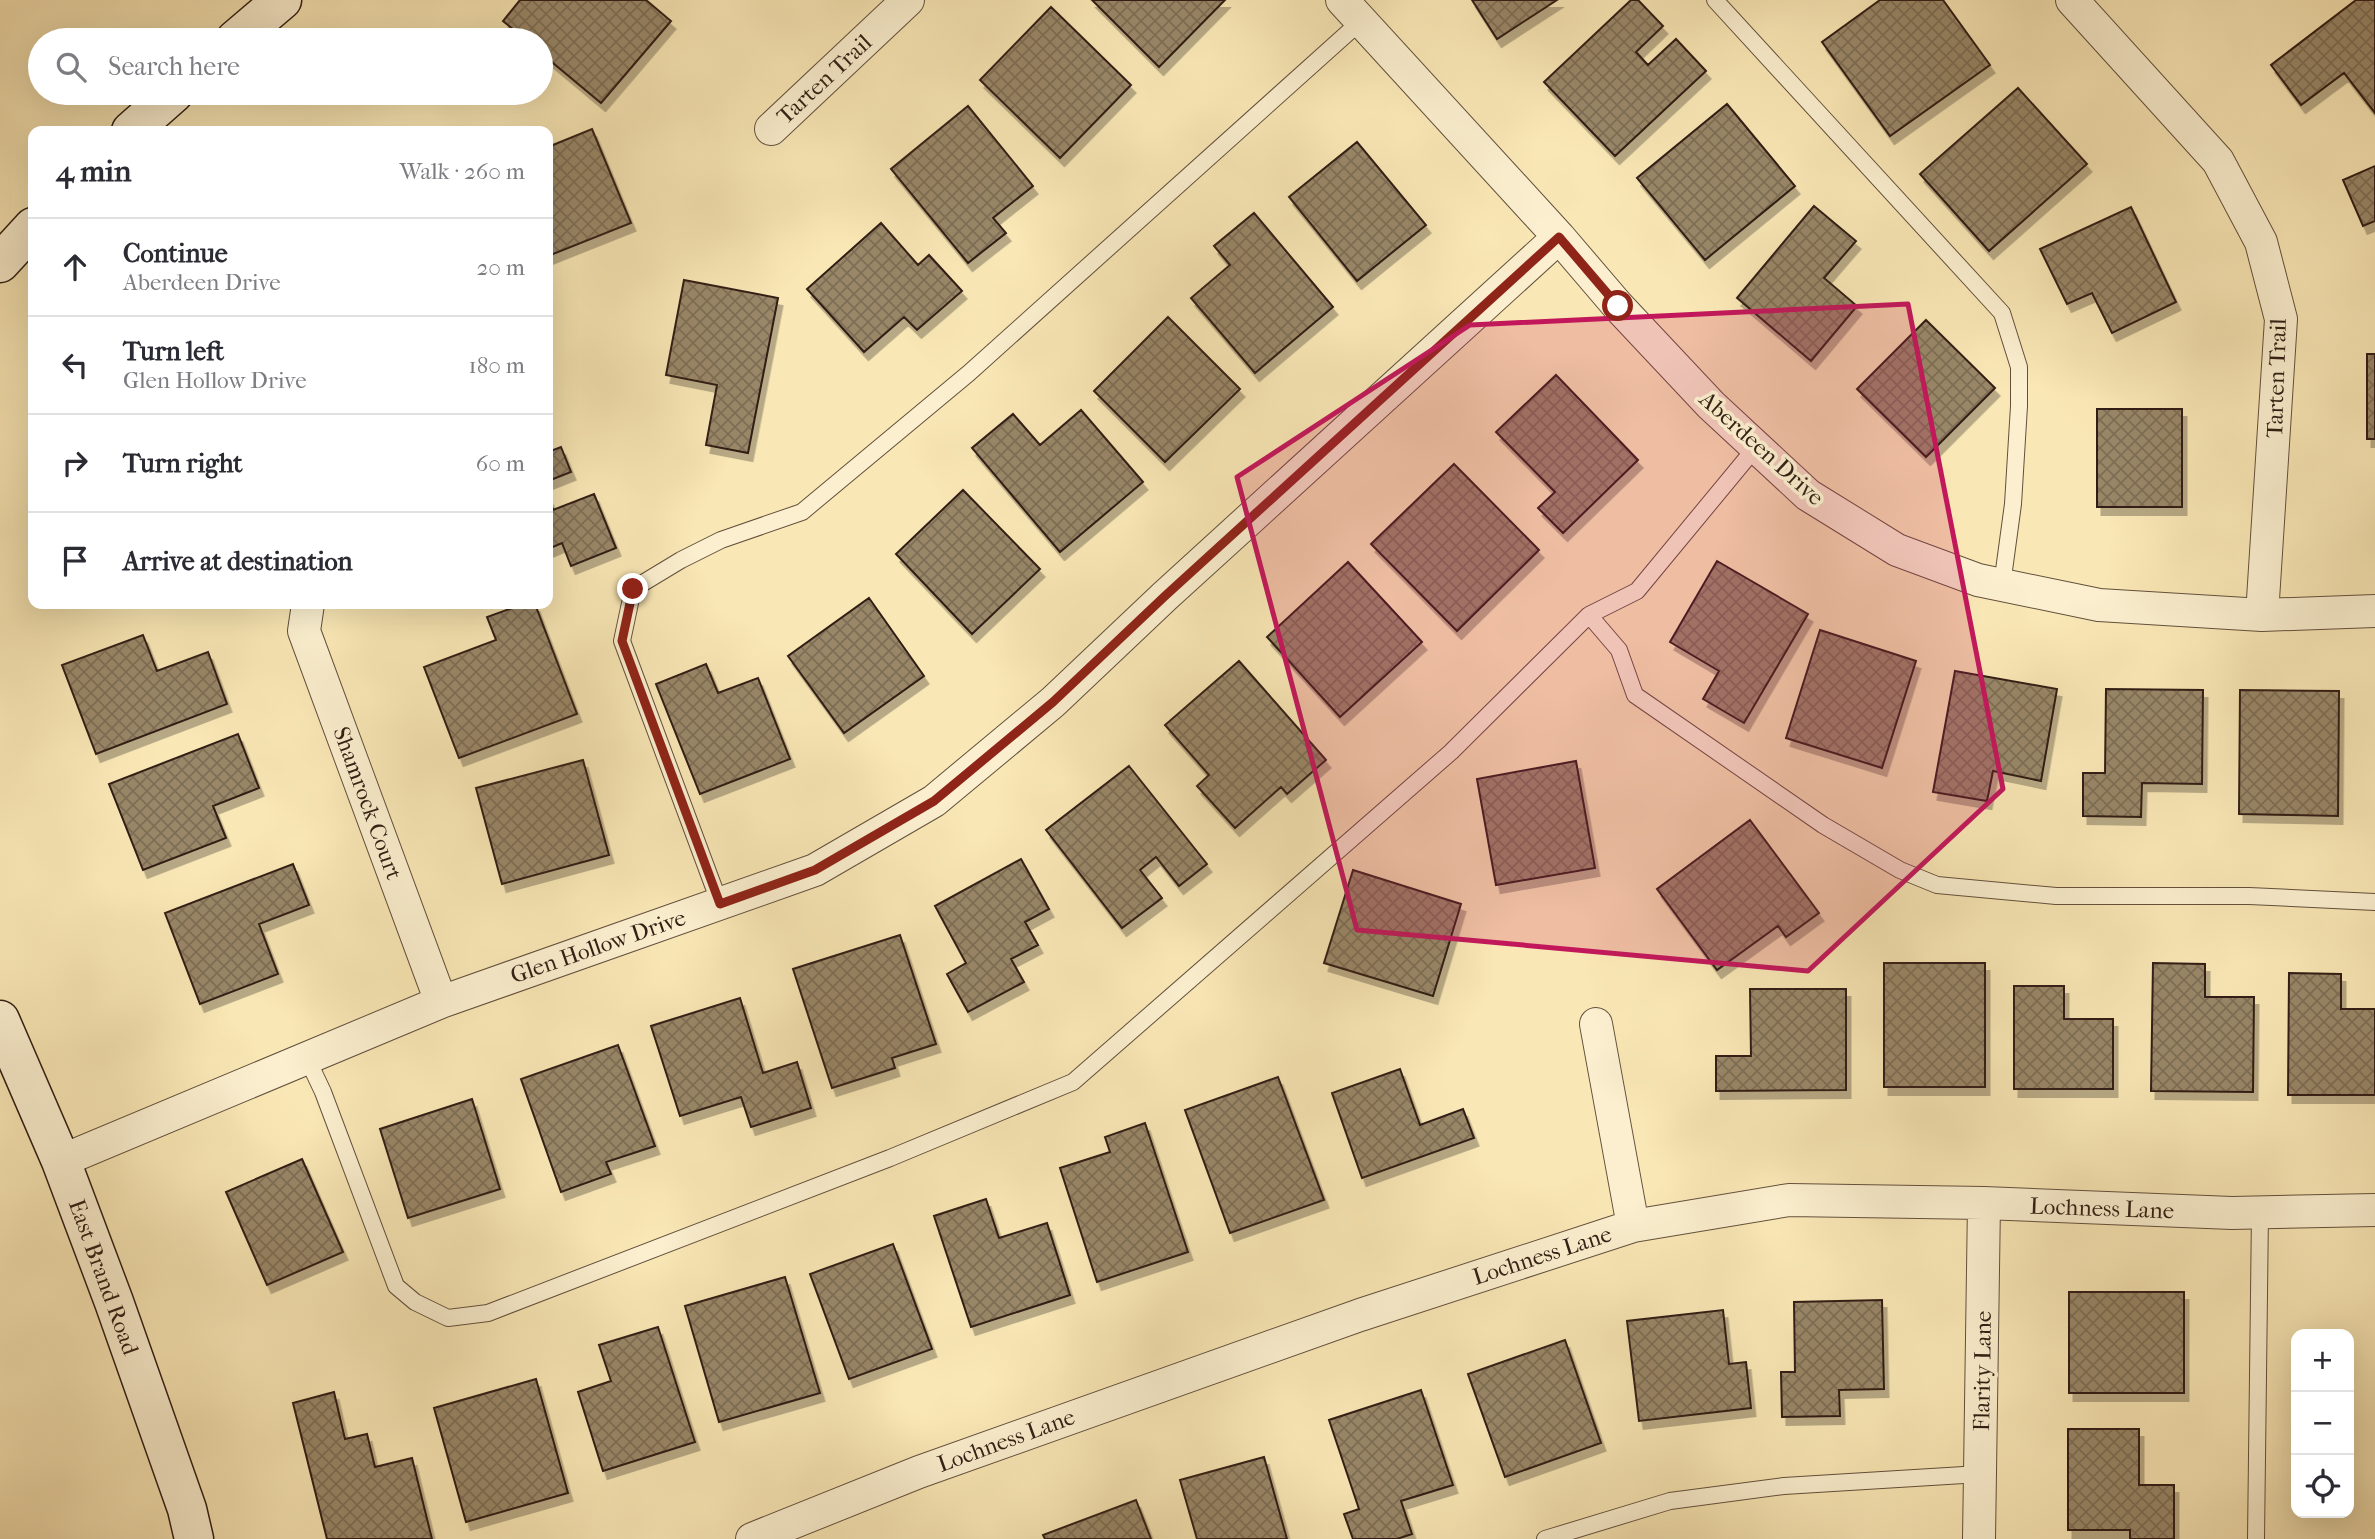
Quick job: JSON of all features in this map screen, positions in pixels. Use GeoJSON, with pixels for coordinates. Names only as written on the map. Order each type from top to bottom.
{"type":"FeatureCollection","features":[{"type":"Feature","properties":{"kind":"main road"},"geometry":{"type":"LineString","coordinates":[[249,28],[282,0]]}},
{"type":"Feature","properties":{"kind":"main road"},"geometry":{"type":"LineString","coordinates":[[137,126],[160,105]]}},
{"type":"Feature","properties":{"kind":"main road"},"geometry":{"type":"LineString","coordinates":[[0,263],[28,232]]}},
{"type":"Feature","properties":{"kind":"main road","name":"East Brand Road"},"geometry":{"type":"LineString","coordinates":[[0,1020],[61,1161],[187,1509],[194,1539]]}},
{"type":"Feature","properties":{"kind":"street","name":"Tarten Trail"},"geometry":{"type":"LineString","coordinates":[[771,129],[908,0]]}},
{"type":"Feature","properties":{"kind":"street","name":"Tarten Trail"},"geometry":{"type":"LineString","coordinates":[[2072,0],[2218,161],[2261,242],[2281,319],[2263,615]]}},
{"type":"Feature","properties":{"kind":"street","name":"Aberdeen Drive"},"geometry":{"type":"LineString","coordinates":[[1351,7],[1618,306],[1702,395],[1808,495],[1897,550],[1978,579],[2099,605],[2263,615],[2375,611]]}},
{"type":"Feature","properties":{"kind":"street","name":"Glen Hollow Drive"},"geometry":{"type":"LineString","coordinates":[[61,1161],[441,1002],[815,870],[934,801],[1053,702],[1165,596],[1559,237]]}},
{"type":"Feature","properties":{"kind":"street","name":"Shamrock Court"},"geometry":{"type":"LineString","coordinates":[[307,609],[304,631],[441,1002]]}},
{"type":"Feature","properties":{"kind":"street"},"geometry":{"type":"LineString","coordinates":[[1596,1024],[1633,1226]]}},
{"type":"Feature","properties":{"kind":"street","name":"Lochness Lane"},"geometry":{"type":"LineString","coordinates":[[752,1539],[971,1453],[1360,1315],[1633,1226],[1789,1200],[2260,1212],[2375,1210]]}},
{"type":"Feature","properties":{"kind":"street","name":"Flarity Lane"},"geometry":{"type":"LineString","coordinates":[[1979,1539],[1984,1203]]}},
{"type":"Feature","properties":{"kind":"lane"},"geometry":{"type":"LineString","coordinates":[[1715,0],[2002,313],[2019,367],[2019,406],[2013,504],[2002,585]]}},
{"type":"Feature","properties":{"kind":"lane"},"geometry":{"type":"LineString","coordinates":[[720,904],[622,641],[633,589],[721,540],[802,513],[969,373],[1351,7]]}},
{"type":"Feature","properties":{"kind":"lane"},"geometry":{"type":"LineString","coordinates":[[307,1058],[323,1092],[396,1286],[415,1302],[448,1318],[488,1313],[890,1158],[1073,1083],[1451,752],[1588,615],[1637,591],[1756,447]]}},
{"type":"Feature","properties":{"kind":"lane"},"geometry":{"type":"LineString","coordinates":[[1588,615],[1619,650],[1634,695],[1823,825],[1900,870],[1937,885],[2056,896],[2249,896],[2375,902]]}},
{"type":"Feature","properties":{"kind":"lane"},"geometry":{"type":"LineString","coordinates":[[2256,1539],[2260,1212]]}},
{"type":"Feature","properties":{"kind":"lane"},"geometry":{"type":"LineString","coordinates":[[1545,1539],[1670,1501],[1784,1486],[1980,1474]]}},
{"type":"Feature","properties":{"kind":"highlighted area"},"geometry":{"type":"Polygon","coordinates":[[[1908,304],[2003,789],[1808,971],[1357,930],[1237,477],[1470,325],[1908,304]]]}},
{"type":"Feature","properties":{"kind":"building"},"geometry":{"type":"Polygon","coordinates":[[[520,0],[646,0],[671,21],[601,103],[553,63],[553,28],[511,28],[503,21],[520,0]]]}},
{"type":"Feature","properties":{"kind":"building"},"geometry":{"type":"Polygon","coordinates":[[[1092,0],[1225,0],[1159,67],[1092,0]]]}},
{"type":"Feature","properties":{"kind":"building"},"geometry":{"type":"Polygon","coordinates":[[[1472,0],[1557,0],[1497,39],[1472,0]]]}},
{"type":"Feature","properties":{"kind":"building"},"geometry":{"type":"Polygon","coordinates":[[[1631,0],[1638,0],[1663,26],[1636,52],[1648,65],[1676,39],[1706,71],[1615,156],[1544,82],[1631,0]]]}},
{"type":"Feature","properties":{"kind":"building"},"geometry":{"type":"Polygon","coordinates":[[[1880,0],[1943,0],[1990,65],[1890,136],[1822,42],[1880,0]]]}},
{"type":"Feature","properties":{"kind":"building"},"geometry":{"type":"Polygon","coordinates":[[[2356,0],[2375,0],[2375,113],[2344,73],[2301,105],[2271,65],[2356,0]]]}},
{"type":"Feature","properties":{"kind":"building"},"geometry":{"type":"Polygon","coordinates":[[[1051,7],[1131,85],[1060,158],[980,80],[1051,7]]]}},
{"type":"Feature","properties":{"kind":"building"},"geometry":{"type":"Polygon","coordinates":[[[2018,88],[2087,164],[1989,251],[1920,174],[2018,88]]]}},
{"type":"Feature","properties":{"kind":"building"},"geometry":{"type":"Polygon","coordinates":[[[1727,104],[1795,186],[1705,260],[1637,178],[1727,104]]]}},
{"type":"Feature","properties":{"kind":"building"},"geometry":{"type":"Polygon","coordinates":[[[968,106],[1033,186],[993,218],[1006,233],[968,263],[891,169],[968,106]]]}},
{"type":"Feature","properties":{"kind":"building"},"geometry":{"type":"Polygon","coordinates":[[[592,129],[631,223],[553,254],[553,145],[592,129]]]}},
{"type":"Feature","properties":{"kind":"building"},"geometry":{"type":"Polygon","coordinates":[[[1357,142],[1426,225],[1357,281],[1289,197],[1357,142]]]}},
{"type":"Feature","properties":{"kind":"building"},"geometry":{"type":"Polygon","coordinates":[[[2375,166],[2375,221],[2363,226],[2343,180],[2375,166]]]}},
{"type":"Feature","properties":{"kind":"building"},"geometry":{"type":"Polygon","coordinates":[[[1814,206],[1856,241],[1824,278],[1857,306],[1811,361],[1737,298],[1814,206]]]}},
{"type":"Feature","properties":{"kind":"building"},"geometry":{"type":"Polygon","coordinates":[[[2131,207],[2176,302],[2112,333],[2092,293],[2067,304],[2040,249],[2131,207]]]}},
{"type":"Feature","properties":{"kind":"building"},"geometry":{"type":"Polygon","coordinates":[[[1254,213],[1333,307],[1255,373],[1191,298],[1230,265],[1214,246],[1254,213]]]}},
{"type":"Feature","properties":{"kind":"building"},"geometry":{"type":"Polygon","coordinates":[[[881,223],[918,265],[929,255],[962,291],[917,330],[904,317],[864,352],[807,289],[881,223]]]}},
{"type":"Feature","properties":{"kind":"building"},"geometry":{"type":"Polygon","coordinates":[[[684,280],[778,298],[748,453],[706,445],[717,385],[666,375],[684,280]]]}},
{"type":"Feature","properties":{"kind":"building"},"geometry":{"type":"Polygon","coordinates":[[[1168,317],[1240,389],[1165,462],[1094,391],[1168,317]]]}},
{"type":"Feature","properties":{"kind":"building"},"geometry":{"type":"Polygon","coordinates":[[[1926,320],[1995,388],[1926,457],[1857,389],[1926,320]]]}},
{"type":"Feature","properties":{"kind":"building"},"geometry":{"type":"Polygon","coordinates":[[[2367,354],[2375,354],[2375,439],[2367,439],[2367,354]]]}},
{"type":"Feature","properties":{"kind":"building"},"geometry":{"type":"Polygon","coordinates":[[[1556,375],[1638,460],[1563,533],[1538,508],[1555,492],[1496,432],[1556,375]]]}},
{"type":"Feature","properties":{"kind":"building"},"geometry":{"type":"Polygon","coordinates":[[[2097,409],[2182,409],[2182,507],[2097,507],[2097,409]]]}},
{"type":"Feature","properties":{"kind":"building"},"geometry":{"type":"Polygon","coordinates":[[[1081,410],[1143,482],[1060,552],[972,448],[1013,414],[1040,445],[1081,410]]]}},
{"type":"Feature","properties":{"kind":"building"},"geometry":{"type":"Polygon","coordinates":[[[561,447],[571,472],[553,479],[553,450],[561,447]]]}},
{"type":"Feature","properties":{"kind":"building"},"geometry":{"type":"Polygon","coordinates":[[[1454,464],[1539,550],[1457,631],[1371,544],[1454,464]]]}},
{"type":"Feature","properties":{"kind":"building"},"geometry":{"type":"Polygon","coordinates":[[[963,490],[1040,569],[972,634],[896,554],[963,490]]]}},
{"type":"Feature","properties":{"kind":"building"},"geometry":{"type":"Polygon","coordinates":[[[594,494],[616,548],[571,566],[562,543],[553,547],[553,510],[594,494]]]}},
{"type":"Feature","properties":{"kind":"building"},"geometry":{"type":"Polygon","coordinates":[[[1717,561],[1808,614],[1744,723],[1703,699],[1719,671],[1670,642],[1717,561]]]}},
{"type":"Feature","properties":{"kind":"building"},"geometry":{"type":"Polygon","coordinates":[[[1348,562],[1422,642],[1340,717],[1267,637],[1348,562]]]}},
{"type":"Feature","properties":{"kind":"building"},"geometry":{"type":"Polygon","coordinates":[[[869,598],[924,676],[844,733],[788,656],[869,598]]]}},
{"type":"Feature","properties":{"kind":"building"},"geometry":{"type":"Polygon","coordinates":[[[509,609],[537,609],[577,714],[459,758],[424,667],[496,640],[487,617],[509,609]]]}},
{"type":"Feature","properties":{"kind":"building"},"geometry":{"type":"Polygon","coordinates":[[[1820,630],[1916,661],[1882,768],[1786,738],[1820,630]]]}},
{"type":"Feature","properties":{"kind":"building"},"geometry":{"type":"Polygon","coordinates":[[[143,635],[157,671],[208,652],[227,704],[96,754],[62,665],[143,635]]]}},
{"type":"Feature","properties":{"kind":"building"},"geometry":{"type":"Polygon","coordinates":[[[1239,661],[1326,760],[1287,794],[1281,787],[1235,828],[1197,786],[1209,775],[1165,725],[1239,661]]]}},
{"type":"Feature","properties":{"kind":"building"},"geometry":{"type":"Polygon","coordinates":[[[706,664],[718,693],[758,678],[790,759],[700,794],[656,684],[706,664]]]}},
{"type":"Feature","properties":{"kind":"building"},"geometry":{"type":"Polygon","coordinates":[[[1955,671],[2057,689],[2041,781],[1993,771],[1987,801],[1933,792],[1955,671]]]}},
{"type":"Feature","properties":{"kind":"building"},"geometry":{"type":"Polygon","coordinates":[[[2106,689],[2203,690],[2202,784],[2142,783],[2141,817],[2083,816],[2083,773],[2105,773],[2106,689]]]}},
{"type":"Feature","properties":{"kind":"building"},"geometry":{"type":"Polygon","coordinates":[[[2240,690],[2339,691],[2338,816],[2239,814],[2240,690]]]}},
{"type":"Feature","properties":{"kind":"building"},"geometry":{"type":"Polygon","coordinates":[[[238,734],[259,788],[213,806],[226,838],[143,870],[109,784],[238,734]]]}},
{"type":"Feature","properties":{"kind":"building"},"geometry":{"type":"Polygon","coordinates":[[[583,760],[609,855],[502,884],[476,788],[583,760]]]}},
{"type":"Feature","properties":{"kind":"building"},"geometry":{"type":"Polygon","coordinates":[[[1576,761],[1595,868],[1496,885],[1477,779],[1576,761]]]}},
{"type":"Feature","properties":{"kind":"building"},"geometry":{"type":"Polygon","coordinates":[[[1129,766],[1207,864],[1179,886],[1156,857],[1140,870],[1162,898],[1122,928],[1046,830],[1129,766]]]}},
{"type":"Feature","properties":{"kind":"building"},"geometry":{"type":"Polygon","coordinates":[[[1750,820],[1819,913],[1786,937],[1778,926],[1717,970],[1657,889],[1750,820]]]}},
{"type":"Feature","properties":{"kind":"building"},"geometry":{"type":"Polygon","coordinates":[[[1021,859],[1049,909],[1025,922],[1038,945],[1011,959],[1024,982],[968,1012],[947,974],[966,963],[935,906],[1021,859]]]}},
{"type":"Feature","properties":{"kind":"building"},"geometry":{"type":"Polygon","coordinates":[[[293,864],[309,905],[259,924],[278,974],[200,1004],[165,913],[293,864]]]}},
{"type":"Feature","properties":{"kind":"building"},"geometry":{"type":"Polygon","coordinates":[[[1353,870],[1461,904],[1433,996],[1324,963],[1353,870]]]}},
{"type":"Feature","properties":{"kind":"building"},"geometry":{"type":"Polygon","coordinates":[[[900,935],[936,1044],[892,1058],[895,1068],[832,1088],[793,969],[900,935]]]}},
{"type":"Feature","properties":{"kind":"building"},"geometry":{"type":"Polygon","coordinates":[[[1884,963],[1985,963],[1985,1087],[1884,1087],[1884,963]]]}},
{"type":"Feature","properties":{"kind":"building"},"geometry":{"type":"Polygon","coordinates":[[[2153,963],[2205,964],[2205,997],[2254,997],[2253,1092],[2151,1091],[2153,963]]]}},
{"type":"Feature","properties":{"kind":"building"},"geometry":{"type":"Polygon","coordinates":[[[2289,973],[2341,974],[2341,1009],[2375,1009],[2375,1095],[2288,1095],[2289,973]]]}},
{"type":"Feature","properties":{"kind":"building"},"geometry":{"type":"Polygon","coordinates":[[[2014,986],[2064,986],[2064,1019],[2113,1019],[2113,1089],[2014,1089],[2014,986]]]}},
{"type":"Feature","properties":{"kind":"building"},"geometry":{"type":"Polygon","coordinates":[[[1750,989],[1846,989],[1846,1090],[1716,1091],[1716,1056],[1751,1056],[1750,989]]]}},
{"type":"Feature","properties":{"kind":"building"},"geometry":{"type":"Polygon","coordinates":[[[740,998],[763,1073],[797,1062],[811,1108],[751,1127],[741,1097],[680,1116],[651,1026],[740,998]]]}},
{"type":"Feature","properties":{"kind":"building"},"geometry":{"type":"Polygon","coordinates":[[[618,1045],[655,1146],[606,1162],[611,1174],[561,1192],[521,1079],[618,1045]]]}},
{"type":"Feature","properties":{"kind":"building"},"geometry":{"type":"Polygon","coordinates":[[[1400,1069],[1420,1125],[1463,1109],[1474,1138],[1362,1178],[1332,1093],[1400,1069]]]}},
{"type":"Feature","properties":{"kind":"building"},"geometry":{"type":"Polygon","coordinates":[[[1278,1077],[1324,1200],[1230,1233],[1185,1110],[1278,1077]]]}},
{"type":"Feature","properties":{"kind":"building"},"geometry":{"type":"Polygon","coordinates":[[[472,1099],[500,1189],[408,1218],[380,1129],[472,1099]]]}},
{"type":"Feature","properties":{"kind":"building"},"geometry":{"type":"Polygon","coordinates":[[[1145,1123],[1188,1252],[1097,1282],[1060,1168],[1110,1152],[1105,1137],[1145,1123]]]}},
{"type":"Feature","properties":{"kind":"building"},"geometry":{"type":"Polygon","coordinates":[[[302,1159],[343,1252],[267,1285],[226,1192],[302,1159]]]}},
{"type":"Feature","properties":{"kind":"building"},"geometry":{"type":"Polygon","coordinates":[[[986,1199],[999,1238],[1047,1223],[1070,1295],[971,1327],[934,1216],[986,1199]]]}},
{"type":"Feature","properties":{"kind":"building"},"geometry":{"type":"Polygon","coordinates":[[[893,1244],[932,1349],[849,1379],[810,1274],[893,1244]]]}},
{"type":"Feature","properties":{"kind":"building"},"geometry":{"type":"Polygon","coordinates":[[[785,1277],[820,1393],[719,1422],[685,1306],[785,1277]]]}},
{"type":"Feature","properties":{"kind":"building"},"geometry":{"type":"Polygon","coordinates":[[[2069,1292],[2184,1292],[2184,1393],[2069,1393],[2069,1292]]]}},
{"type":"Feature","properties":{"kind":"building"},"geometry":{"type":"Polygon","coordinates":[[[1882,1300],[1884,1389],[1839,1390],[1840,1416],[1782,1417],[1781,1372],[1795,1372],[1794,1302],[1882,1300]]]}},
{"type":"Feature","properties":{"kind":"building"},"geometry":{"type":"Polygon","coordinates":[[[1723,1310],[1729,1364],[1746,1362],[1751,1408],[1639,1421],[1627,1321],[1723,1310]]]}},
{"type":"Feature","properties":{"kind":"building"},"geometry":{"type":"Polygon","coordinates":[[[658,1327],[695,1442],[603,1471],[578,1392],[611,1381],[599,1345],[658,1327]]]}},
{"type":"Feature","properties":{"kind":"building"},"geometry":{"type":"Polygon","coordinates":[[[1565,1340],[1601,1443],[1505,1477],[1468,1374],[1565,1340]]]}},
{"type":"Feature","properties":{"kind":"building"},"geometry":{"type":"Polygon","coordinates":[[[536,1379],[568,1493],[466,1522],[434,1408],[536,1379]]]}},
{"type":"Feature","properties":{"kind":"building"},"geometry":{"type":"Polygon","coordinates":[[[1421,1390],[1453,1485],[1401,1501],[1412,1534],[1397,1539],[1353,1539],[1344,1514],[1359,1509],[1329,1420],[1421,1390]]]}},
{"type":"Feature","properties":{"kind":"building"},"geometry":{"type":"Polygon","coordinates":[[[334,1392],[345,1439],[367,1434],[375,1467],[412,1458],[432,1539],[327,1539],[293,1403],[334,1392]]]}},
{"type":"Feature","properties":{"kind":"building"},"geometry":{"type":"Polygon","coordinates":[[[2068,1429],[2139,1429],[2139,1485],[2174,1485],[2174,1539],[2130,1539],[2130,1530],[2068,1530],[2068,1429]]]}},
{"type":"Feature","properties":{"kind":"building"},"geometry":{"type":"Polygon","coordinates":[[[1264,1457],[1287,1539],[1197,1539],[1180,1480],[1264,1457]]]}},
{"type":"Feature","properties":{"kind":"building"},"geometry":{"type":"Polygon","coordinates":[[[1136,1500],[1151,1539],[1045,1539],[1043,1535],[1136,1500]]]}},
{"type":"Feature","properties":{"kind":"route"},"geometry":{"type":"LineString","coordinates":[[633,589],[622,641],[720,904],[815,870],[934,801],[1053,702],[1165,596],[1559,237],[1618,306]]}}]}
